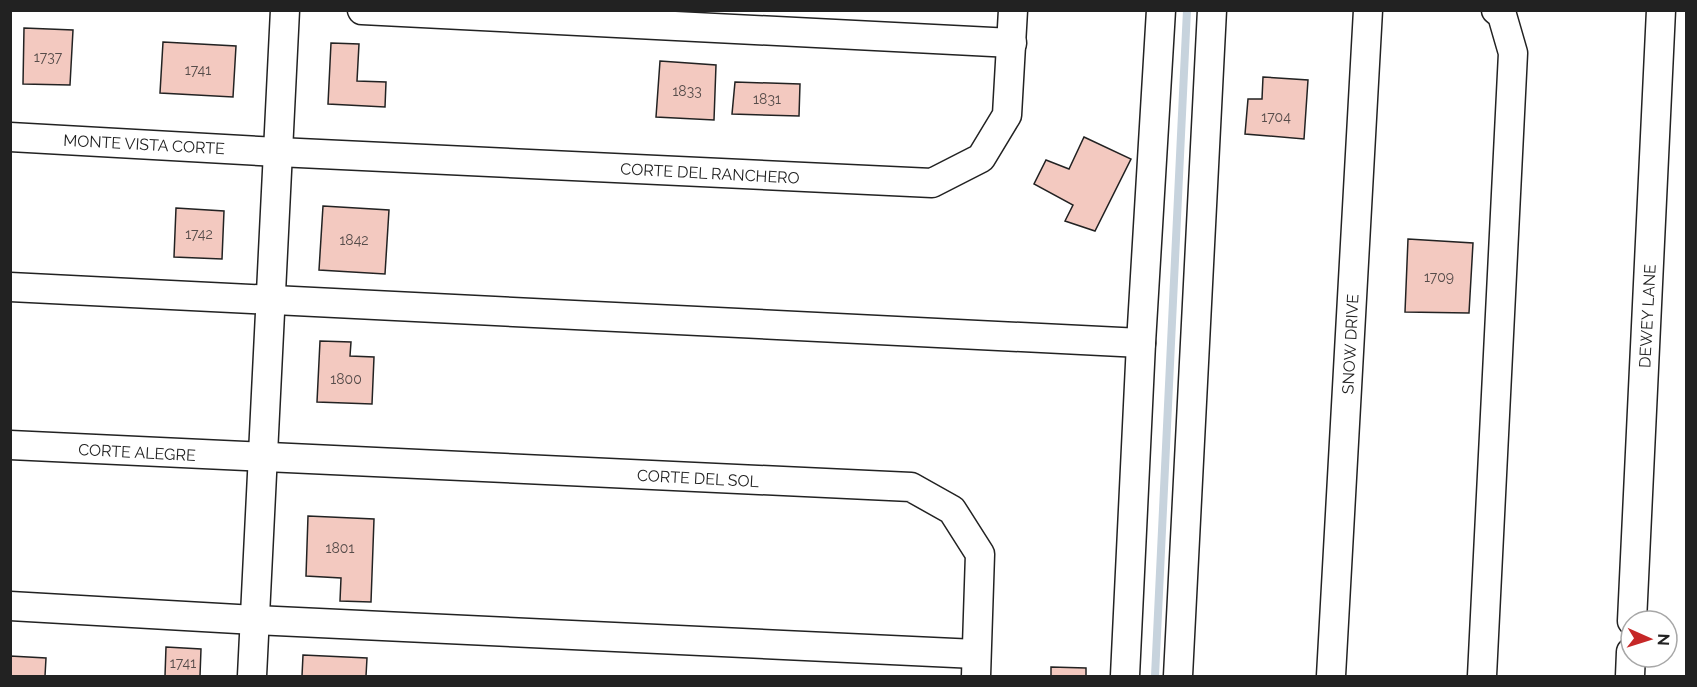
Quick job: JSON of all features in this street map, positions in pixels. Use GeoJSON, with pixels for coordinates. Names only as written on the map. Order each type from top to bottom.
{"type":"FeatureCollection","features":[{"type":"Feature","properties":{"kind":"street"},"geometry":{"type":"LineString","coordinates":[[252,676],[285,10]]}},
{"type":"Feature","properties":{"kind":"street"},"geometry":{"type":"LineString","coordinates":[[362,10],[1012,43]]}},
{"type":"Feature","properties":{"kind":"street","name":"CORTE DEL RANCHERO"},"geometry":{"type":"LineString","coordinates":[[278,152],[932,183],[981,158],[1008,115],[1012,10]]}},
{"type":"Feature","properties":{"kind":"street"},"geometry":{"type":"LineString","coordinates":[[1125,676],[1141,343],[1161,10]]}},
{"type":"Feature","properties":{"kind":"street"},"geometry":{"type":"LineString","coordinates":[[1178,676],[1212,10]]}},
{"type":"Feature","properties":{"kind":"street","name":"SNOW DRIVE"},"geometry":{"type":"LineString","coordinates":[[1331,676],[1368,10]]}},
{"type":"Feature","properties":{"kind":"street"},"geometry":{"type":"LineString","coordinates":[[1482,676],[1513,53],[1502,15],[1496,10]]}},
{"type":"Feature","properties":{"kind":"street","name":"DEWEY LANE"},"geometry":{"type":"LineString","coordinates":[[1633,609],[1661,10]]}},
{"type":"Feature","properties":{"kind":"street","name":"MONTE VISTA CORTE"},"geometry":{"type":"LineString","coordinates":[[10,137],[278,152]]}},
{"type":"Feature","properties":{"kind":"street"},"geometry":{"type":"LineString","coordinates":[[10,287],[1141,343]]}},
{"type":"Feature","properties":{"kind":"street","name":"CORTE ALEGRE"},"geometry":{"type":"LineString","coordinates":[[10,445],[263,458]]}},
{"type":"Feature","properties":{"kind":"street","name":"CORTE DEL SOL"},"geometry":{"type":"LineString","coordinates":[[263,458],[911,487],[951,510],[980,554],[976,665]]}},
{"type":"Feature","properties":{"kind":"street"},"geometry":{"type":"LineString","coordinates":[[10,606],[976,665]]}},
{"type":"Feature","properties":{"kind":"building"},"geometry":{"type":"Polygon","coordinates":[[[24,28],[73,30],[70,85],[23,84],[24,28]]]}},
{"type":"Feature","properties":{"kind":"building"},"geometry":{"type":"Polygon","coordinates":[[[163,42],[236,46],[233,97],[160,93],[163,42]]]}},
{"type":"Feature","properties":{"kind":"building"},"geometry":{"type":"Polygon","coordinates":[[[331,43],[359,44],[357,81],[386,82],[385,107],[328,104],[331,43]]]}},
{"type":"Feature","properties":{"kind":"building"},"geometry":{"type":"Polygon","coordinates":[[[660,61],[716,65],[714,120],[656,117],[660,61]]]}},
{"type":"Feature","properties":{"kind":"building"},"geometry":{"type":"Polygon","coordinates":[[[1263,77],[1308,80],[1304,139],[1245,134],[1248,99],[1262,99],[1263,77]]]}},
{"type":"Feature","properties":{"kind":"building"},"geometry":{"type":"Polygon","coordinates":[[[735,82],[800,84],[799,116],[732,114],[735,82]]]}},
{"type":"Feature","properties":{"kind":"building"},"geometry":{"type":"Polygon","coordinates":[[[1084,137],[1131,159],[1095,231],[1065,221],[1073,205],[1034,184],[1046,160],[1069,169],[1084,137]]]}},
{"type":"Feature","properties":{"kind":"building"},"geometry":{"type":"Polygon","coordinates":[[[323,206],[389,210],[385,274],[319,270],[323,206]]]}},
{"type":"Feature","properties":{"kind":"building"},"geometry":{"type":"Polygon","coordinates":[[[176,208],[224,211],[222,259],[174,257],[176,208]]]}},
{"type":"Feature","properties":{"kind":"building"},"geometry":{"type":"Polygon","coordinates":[[[1408,239],[1473,243],[1469,313],[1405,312],[1408,239]]]}},
{"type":"Feature","properties":{"kind":"building"},"geometry":{"type":"Polygon","coordinates":[[[320,341],[351,342],[350,356],[374,357],[372,404],[317,402],[320,341]]]}},
{"type":"Feature","properties":{"kind":"building"},"geometry":{"type":"Polygon","coordinates":[[[308,516],[374,519],[371,602],[340,601],[341,578],[306,576],[308,516]]]}},
{"type":"Feature","properties":{"kind":"building"},"geometry":{"type":"Polygon","coordinates":[[[166,647],[201,649],[200,676],[165,676],[166,647]]]}},
{"type":"Feature","properties":{"kind":"building"},"geometry":{"type":"Polygon","coordinates":[[[303,655],[367,658],[366,676],[302,676],[303,655]]]}},
{"type":"Feature","properties":{"kind":"building"},"geometry":{"type":"Polygon","coordinates":[[[10,656],[46,658],[45,676],[10,676],[10,656]]]}},
{"type":"Feature","properties":{"kind":"building"},"geometry":{"type":"Polygon","coordinates":[[[1051,667],[1086,668],[1086,676],[1051,676],[1051,667]]]}},
{"type":"Feature","properties":{"kind":"waterway"},"geometry":{"type":"LineString","coordinates":[[1155,676],[1187,10]]}}]}
